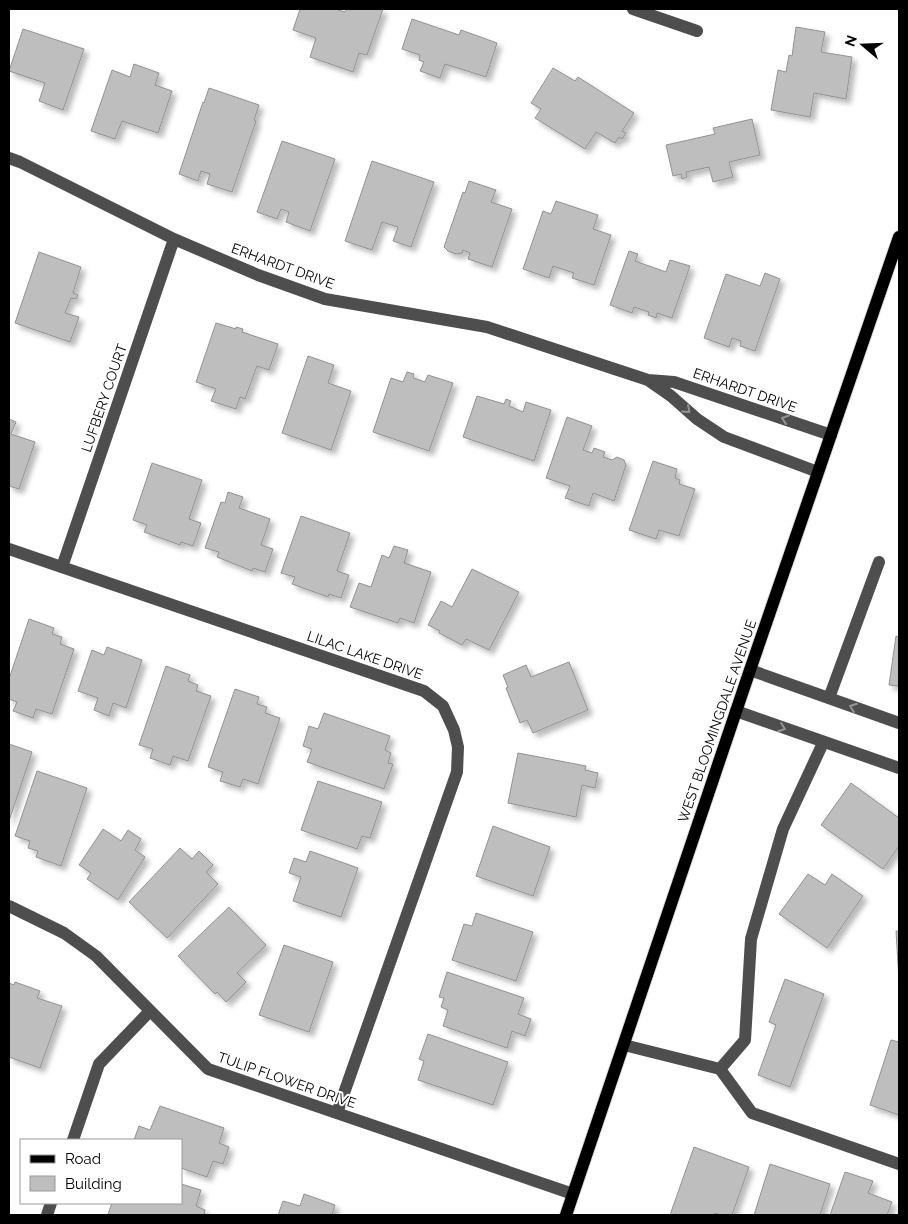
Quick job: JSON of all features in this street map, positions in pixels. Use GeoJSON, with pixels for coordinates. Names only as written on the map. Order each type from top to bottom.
{"type":"FeatureCollection","features":[{"type":"Feature","properties":{"kind":"main road","name":"WEST BLOOMINGDALE AVENUE"},"geometry":{"type":"LineString","coordinates":[[566,1215],[736,711],[899,237]]}},
{"type":"Feature","properties":{"kind":"street"},"geometry":{"type":"LineString","coordinates":[[633,9],[697,31]]}},
{"type":"Feature","properties":{"kind":"street","name":"ERHARDT DRIVE"},"geometry":{"type":"LineString","coordinates":[[9,158],[174,239],[258,275],[325,299],[486,327],[648,380],[674,382],[831,435]]}},
{"type":"Feature","properties":{"kind":"street","name":"LUFBERY COURT"},"geometry":{"type":"LineString","coordinates":[[62,567],[174,239]]}},
{"type":"Feature","properties":{"kind":"street","name":"ERHARDT DRIVE"},"geometry":{"type":"LineString","coordinates":[[648,380],[671,396],[697,419],[724,437],[818,472]]}},
{"type":"Feature","properties":{"kind":"street","name":"LILAC LAKE DRIVE"},"geometry":{"type":"LineString","coordinates":[[9,549],[424,691],[443,706],[454,730],[458,747],[457,772],[337,1113]]}},
{"type":"Feature","properties":{"kind":"street"},"geometry":{"type":"LineString","coordinates":[[829,698],[879,562]]}},
{"type":"Feature","properties":{"kind":"street"},"geometry":{"type":"LineString","coordinates":[[750,670],[899,723]]}},
{"type":"Feature","properties":{"kind":"street"},"geometry":{"type":"LineString","coordinates":[[736,711],[899,768]]}},
{"type":"Feature","properties":{"kind":"street"},"geometry":{"type":"LineString","coordinates":[[720,1069],[744,1040],[751,939],[783,829],[824,743]]}},
{"type":"Feature","properties":{"kind":"street","name":"TULIP FLOWER DRIVE"},"geometry":{"type":"LineString","coordinates":[[9,906],[64,933],[96,956],[208,1069],[573,1194]]}},
{"type":"Feature","properties":{"kind":"street"},"geometry":{"type":"LineString","coordinates":[[73,1139],[99,1064],[150,1011]]}},
{"type":"Feature","properties":{"kind":"street"},"geometry":{"type":"LineString","coordinates":[[624,1045],[720,1069],[752,1113],[899,1164]]}},
{"type":"Feature","properties":{"kind":"building"},"geometry":{"type":"Polygon","coordinates":[[[300,9],[335,9],[345,12],[347,9],[383,9],[367,55],[359,53],[353,72],[310,57],[316,38],[293,30],[300,9]]]}},
{"type":"Feature","properties":{"kind":"building"},"geometry":{"type":"Polygon","coordinates":[[[412,19],[459,35],[461,30],[497,43],[486,77],[445,64],[440,78],[420,71],[424,62],[419,60],[420,55],[402,49],[412,19]]]}},
{"type":"Feature","properties":{"kind":"building"},"geometry":{"type":"Polygon","coordinates":[[[796,27],[825,32],[821,52],[852,57],[846,99],[814,93],[810,117],[771,110],[778,70],[786,72],[789,55],[792,56],[796,27]]]}},
{"type":"Feature","properties":{"kind":"building"},"geometry":{"type":"Polygon","coordinates":[[[23,29],[84,49],[63,110],[39,101],[45,83],[9,71],[23,29]]]}},
{"type":"Feature","properties":{"kind":"building"},"geometry":{"type":"Polygon","coordinates":[[[134,64],[159,73],[155,85],[172,91],[158,133],[122,121],[115,139],[91,131],[112,70],[130,77],[134,64]]]}},
{"type":"Feature","properties":{"kind":"building"},"geometry":{"type":"Polygon","coordinates":[[[553,68],[575,81],[578,77],[634,113],[622,131],[626,133],[622,139],[619,137],[615,143],[596,132],[585,149],[535,118],[541,109],[531,103],[553,68]]]}},
{"type":"Feature","properties":{"kind":"building"},"geometry":{"type":"Polygon","coordinates":[[[209,88],[259,105],[254,120],[256,121],[232,192],[207,184],[210,174],[201,171],[198,181],[179,174],[209,88]]]}},
{"type":"Feature","properties":{"kind":"building"},"geometry":{"type":"Polygon","coordinates":[[[752,119],[760,155],[729,162],[733,177],[713,182],[709,167],[686,172],[687,177],[682,179],[681,174],[673,176],[666,145],[715,134],[713,128],[752,119]]]}},
{"type":"Feature","properties":{"kind":"building"},"geometry":{"type":"Polygon","coordinates":[[[282,141],[335,159],[310,231],[286,222],[289,212],[281,209],[277,219],[257,212],[282,141]]]}},
{"type":"Feature","properties":{"kind":"building"},"geometry":{"type":"Polygon","coordinates":[[[372,161],[434,182],[411,247],[393,241],[398,227],[382,222],[372,250],[345,241],[372,161]]]}},
{"type":"Feature","properties":{"kind":"building"},"geometry":{"type":"Polygon","coordinates":[[[469,181],[496,190],[491,202],[512,209],[492,267],[468,259],[470,253],[463,250],[462,253],[456,254],[444,247],[463,192],[465,193],[469,181]]]}},
{"type":"Feature","properties":{"kind":"building"},"geometry":{"type":"Polygon","coordinates":[[[556,201],[598,215],[593,229],[611,235],[594,285],[572,278],[574,273],[553,266],[549,278],[523,269],[543,211],[551,214],[556,201]]]}},
{"type":"Feature","properties":{"kind":"building"},"geometry":{"type":"Polygon","coordinates":[[[629,251],[638,254],[635,261],[666,272],[670,260],[690,266],[672,318],[657,313],[656,318],[648,315],[649,312],[634,307],[632,313],[610,305],[629,251]]]}},
{"type":"Feature","properties":{"kind":"building"},"geometry":{"type":"Polygon","coordinates":[[[39,252],[81,267],[73,293],[78,295],[76,299],[71,298],[65,313],[79,317],[70,342],[15,323],[39,252]]]}},
{"type":"Feature","properties":{"kind":"building"},"geometry":{"type":"Polygon","coordinates":[[[765,273],[780,279],[755,351],[740,346],[741,341],[732,338],[729,347],[704,338],[726,274],[760,286],[765,273]]]}},
{"type":"Feature","properties":{"kind":"building"},"geometry":{"type":"Polygon","coordinates":[[[216,323],[236,329],[236,327],[243,329],[242,332],[278,344],[269,370],[257,366],[245,399],[240,397],[236,409],[211,401],[216,389],[196,382],[216,323]]]}},
{"type":"Feature","properties":{"kind":"building"},"geometry":{"type":"Polygon","coordinates":[[[308,356],[334,365],[328,383],[351,391],[331,450],[282,433],[308,356]]]}},
{"type":"Feature","properties":{"kind":"building"},"geometry":{"type":"Polygon","coordinates":[[[407,372],[414,374],[413,378],[425,382],[428,375],[453,383],[429,451],[373,432],[391,378],[403,382],[407,372]]]}},
{"type":"Feature","properties":{"kind":"building"},"geometry":{"type":"Polygon","coordinates":[[[477,396],[504,404],[506,399],[511,401],[509,406],[523,412],[526,402],[551,410],[534,461],[463,437],[477,396]]]}},
{"type":"Feature","properties":{"kind":"building"},"geometry":{"type":"Polygon","coordinates":[[[567,417],[592,426],[583,450],[592,453],[594,448],[605,452],[603,457],[612,460],[617,457],[624,460],[626,465],[614,501],[593,493],[589,506],[565,498],[570,486],[546,478],[567,417]]]}},
{"type":"Feature","properties":{"kind":"building"},"geometry":{"type":"Polygon","coordinates":[[[9,419],[16,422],[11,434],[35,442],[19,489],[9,486],[9,419]]]}},
{"type":"Feature","properties":{"kind":"building"},"geometry":{"type":"Polygon","coordinates":[[[653,461],[677,469],[675,478],[680,480],[679,484],[695,489],[679,536],[659,530],[656,539],[629,530],[653,461]]]}},
{"type":"Feature","properties":{"kind":"building"},"geometry":{"type":"Polygon","coordinates":[[[152,463],[202,480],[189,519],[201,523],[193,546],[181,542],[180,545],[144,532],[147,525],[133,520],[152,463]]]}},
{"type":"Feature","properties":{"kind":"building"},"geometry":{"type":"Polygon","coordinates":[[[228,492],[243,497],[239,508],[270,519],[261,545],[273,549],[265,572],[253,568],[252,571],[217,557],[219,552],[205,548],[221,502],[225,503],[228,492]]]}},
{"type":"Feature","properties":{"kind":"building"},"geometry":{"type":"Polygon","coordinates":[[[301,516],[350,533],[337,571],[349,575],[341,598],[329,594],[328,597],[292,584],[295,577],[281,573],[301,516]]]}},
{"type":"Feature","properties":{"kind":"building"},"geometry":{"type":"Polygon","coordinates":[[[394,546],[408,550],[404,563],[431,572],[414,623],[400,618],[398,623],[350,607],[359,583],[371,587],[382,555],[389,558],[394,546]]]}},
{"type":"Feature","properties":{"kind":"building"},"geometry":{"type":"Polygon","coordinates":[[[472,569],[519,592],[489,650],[466,639],[462,645],[428,625],[441,601],[452,607],[472,569]]]}},
{"type":"Feature","properties":{"kind":"building"},"geometry":{"type":"Polygon","coordinates":[[[29,619],[54,628],[52,634],[62,637],[60,644],[74,649],[52,714],[36,709],[33,718],[13,711],[17,702],[9,699],[9,679],[29,619]]]}},
{"type":"Feature","properties":{"kind":"building"},"geometry":{"type":"Polygon","coordinates":[[[896,636],[899,637],[899,686],[889,685],[896,636]]]}},
{"type":"Feature","properties":{"kind":"building"},"geometry":{"type":"Polygon","coordinates":[[[107,647],[142,660],[126,708],[113,703],[109,716],[94,710],[98,698],[78,691],[92,650],[104,655],[107,647]]]}},
{"type":"Feature","properties":{"kind":"building"},"geometry":{"type":"Polygon","coordinates":[[[569,662],[588,710],[533,733],[527,720],[520,723],[506,688],[508,687],[503,675],[526,665],[531,677],[569,662]]]}},
{"type":"Feature","properties":{"kind":"building"},"geometry":{"type":"Polygon","coordinates":[[[166,666],[190,675],[188,681],[198,685],[196,691],[211,696],[188,761],[173,756],[170,765],[150,758],[153,749],[139,745],[166,666]]]}},
{"type":"Feature","properties":{"kind":"building"},"geometry":{"type":"Polygon","coordinates":[[[235,689],[259,697],[257,704],[267,707],[265,713],[280,718],[258,784],[243,779],[240,787],[220,781],[223,772],[208,767],[235,689]]]}},
{"type":"Feature","properties":{"kind":"building"},"geometry":{"type":"Polygon","coordinates":[[[324,713],[390,736],[385,750],[391,753],[388,763],[393,764],[384,789],[307,762],[312,749],[303,746],[309,726],[318,729],[324,713]]]}},
{"type":"Feature","properties":{"kind":"building"},"geometry":{"type":"Polygon","coordinates":[[[9,744],[32,752],[9,821],[9,744]]]}},
{"type":"Feature","properties":{"kind":"building"},"geometry":{"type":"Polygon","coordinates":[[[518,753],[586,766],[585,770],[598,773],[595,788],[582,785],[576,817],[508,803],[518,753]]]}},
{"type":"Feature","properties":{"kind":"building"},"geometry":{"type":"Polygon","coordinates":[[[37,771],[87,788],[61,866],[36,857],[38,851],[28,848],[30,841],[15,836],[37,771]]]}},
{"type":"Feature","properties":{"kind":"building"},"geometry":{"type":"Polygon","coordinates":[[[318,781],[382,802],[370,838],[362,836],[357,849],[301,830],[318,781]]]}},
{"type":"Feature","properties":{"kind":"building"},"geometry":{"type":"Polygon","coordinates":[[[851,783],[899,818],[899,846],[883,869],[821,825],[851,783]]]}},
{"type":"Feature","properties":{"kind":"building"},"geometry":{"type":"Polygon","coordinates":[[[493,826],[550,847],[533,896],[476,876],[493,826]]]}},
{"type":"Feature","properties":{"kind":"building"},"geometry":{"type":"Polygon","coordinates":[[[103,829],[121,841],[128,830],[141,839],[135,850],[145,857],[118,900],[87,879],[91,873],[79,865],[103,829]]]}},
{"type":"Feature","properties":{"kind":"building"},"geometry":{"type":"Polygon","coordinates":[[[180,848],[192,859],[199,851],[213,865],[206,872],[218,884],[167,938],[129,902],[180,848]]]}},
{"type":"Feature","properties":{"kind":"building"},"geometry":{"type":"Polygon","coordinates":[[[310,851],[358,868],[341,917],[293,901],[301,877],[289,873],[294,858],[306,862],[310,851]]]}},
{"type":"Feature","properties":{"kind":"building"},"geometry":{"type":"Polygon","coordinates":[[[808,874],[825,885],[832,874],[863,896],[827,948],[779,914],[808,874]]]}},
{"type":"Feature","properties":{"kind":"building"},"geometry":{"type":"Polygon","coordinates":[[[229,907],[266,945],[237,973],[246,982],[226,1002],[217,992],[215,994],[178,956],[229,907]]]}},
{"type":"Feature","properties":{"kind":"building"},"geometry":{"type":"Polygon","coordinates":[[[476,913],[533,932],[516,981],[452,960],[464,924],[472,926],[476,913]]]}},
{"type":"Feature","properties":{"kind":"building"},"geometry":{"type":"Polygon","coordinates":[[[896,931],[899,931],[899,980],[896,931]]]}},
{"type":"Feature","properties":{"kind":"building"},"geometry":{"type":"Polygon","coordinates":[[[284,945],[333,962],[309,1032],[259,1015],[284,945]]]}},
{"type":"Feature","properties":{"kind":"building"},"geometry":{"type":"Polygon","coordinates":[[[447,972],[524,998],[518,1014],[531,1019],[525,1036],[512,1031],[507,1048],[443,1026],[448,1010],[441,1007],[444,998],[439,997],[447,972]]]}},
{"type":"Feature","properties":{"kind":"building"},"geometry":{"type":"Polygon","coordinates":[[[785,979],[824,994],[790,1087],[758,1075],[776,1025],[769,1022],[785,979]]]}},
{"type":"Feature","properties":{"kind":"building"},"geometry":{"type":"Polygon","coordinates":[[[15,982],[40,991],[37,998],[62,1006],[40,1068],[9,1057],[9,983],[14,985],[15,982]]]}},
{"type":"Feature","properties":{"kind":"building"},"geometry":{"type":"Polygon","coordinates":[[[428,1034],[508,1062],[493,1105],[418,1080],[424,1061],[419,1059],[428,1034]]]}},
{"type":"Feature","properties":{"kind":"building"},"geometry":{"type":"Polygon","coordinates":[[[891,1040],[899,1042],[899,1115],[870,1105],[891,1040]]]}},
{"type":"Feature","properties":{"kind":"building"},"geometry":{"type":"Polygon","coordinates":[[[160,1106],[224,1128],[219,1143],[229,1147],[223,1164],[213,1161],[207,1177],[182,1168],[182,1139],[134,1139],[139,1126],[150,1130],[160,1106]]]}},
{"type":"Feature","properties":{"kind":"building"},"geometry":{"type":"Polygon","coordinates":[[[694,1147],[749,1167],[732,1215],[715,1213],[714,1215],[670,1215],[694,1147]]]}},
{"type":"Feature","properties":{"kind":"building"},"geometry":{"type":"Polygon","coordinates":[[[770,1164],[830,1184],[820,1215],[754,1215],[770,1164]]]}},
{"type":"Feature","properties":{"kind":"building"},"geometry":{"type":"Polygon","coordinates":[[[845,1172],[873,1181],[868,1193],[892,1202],[887,1215],[830,1215],[845,1172]]]}},
{"type":"Feature","properties":{"kind":"building"},"geometry":{"type":"Polygon","coordinates":[[[182,1184],[201,1190],[196,1206],[205,1210],[204,1215],[108,1214],[112,1204],[182,1204],[182,1184]]]}},
{"type":"Feature","properties":{"kind":"building"},"geometry":{"type":"Polygon","coordinates":[[[304,1194],[335,1205],[332,1215],[278,1215],[283,1201],[300,1206],[304,1194]]]}}]}
